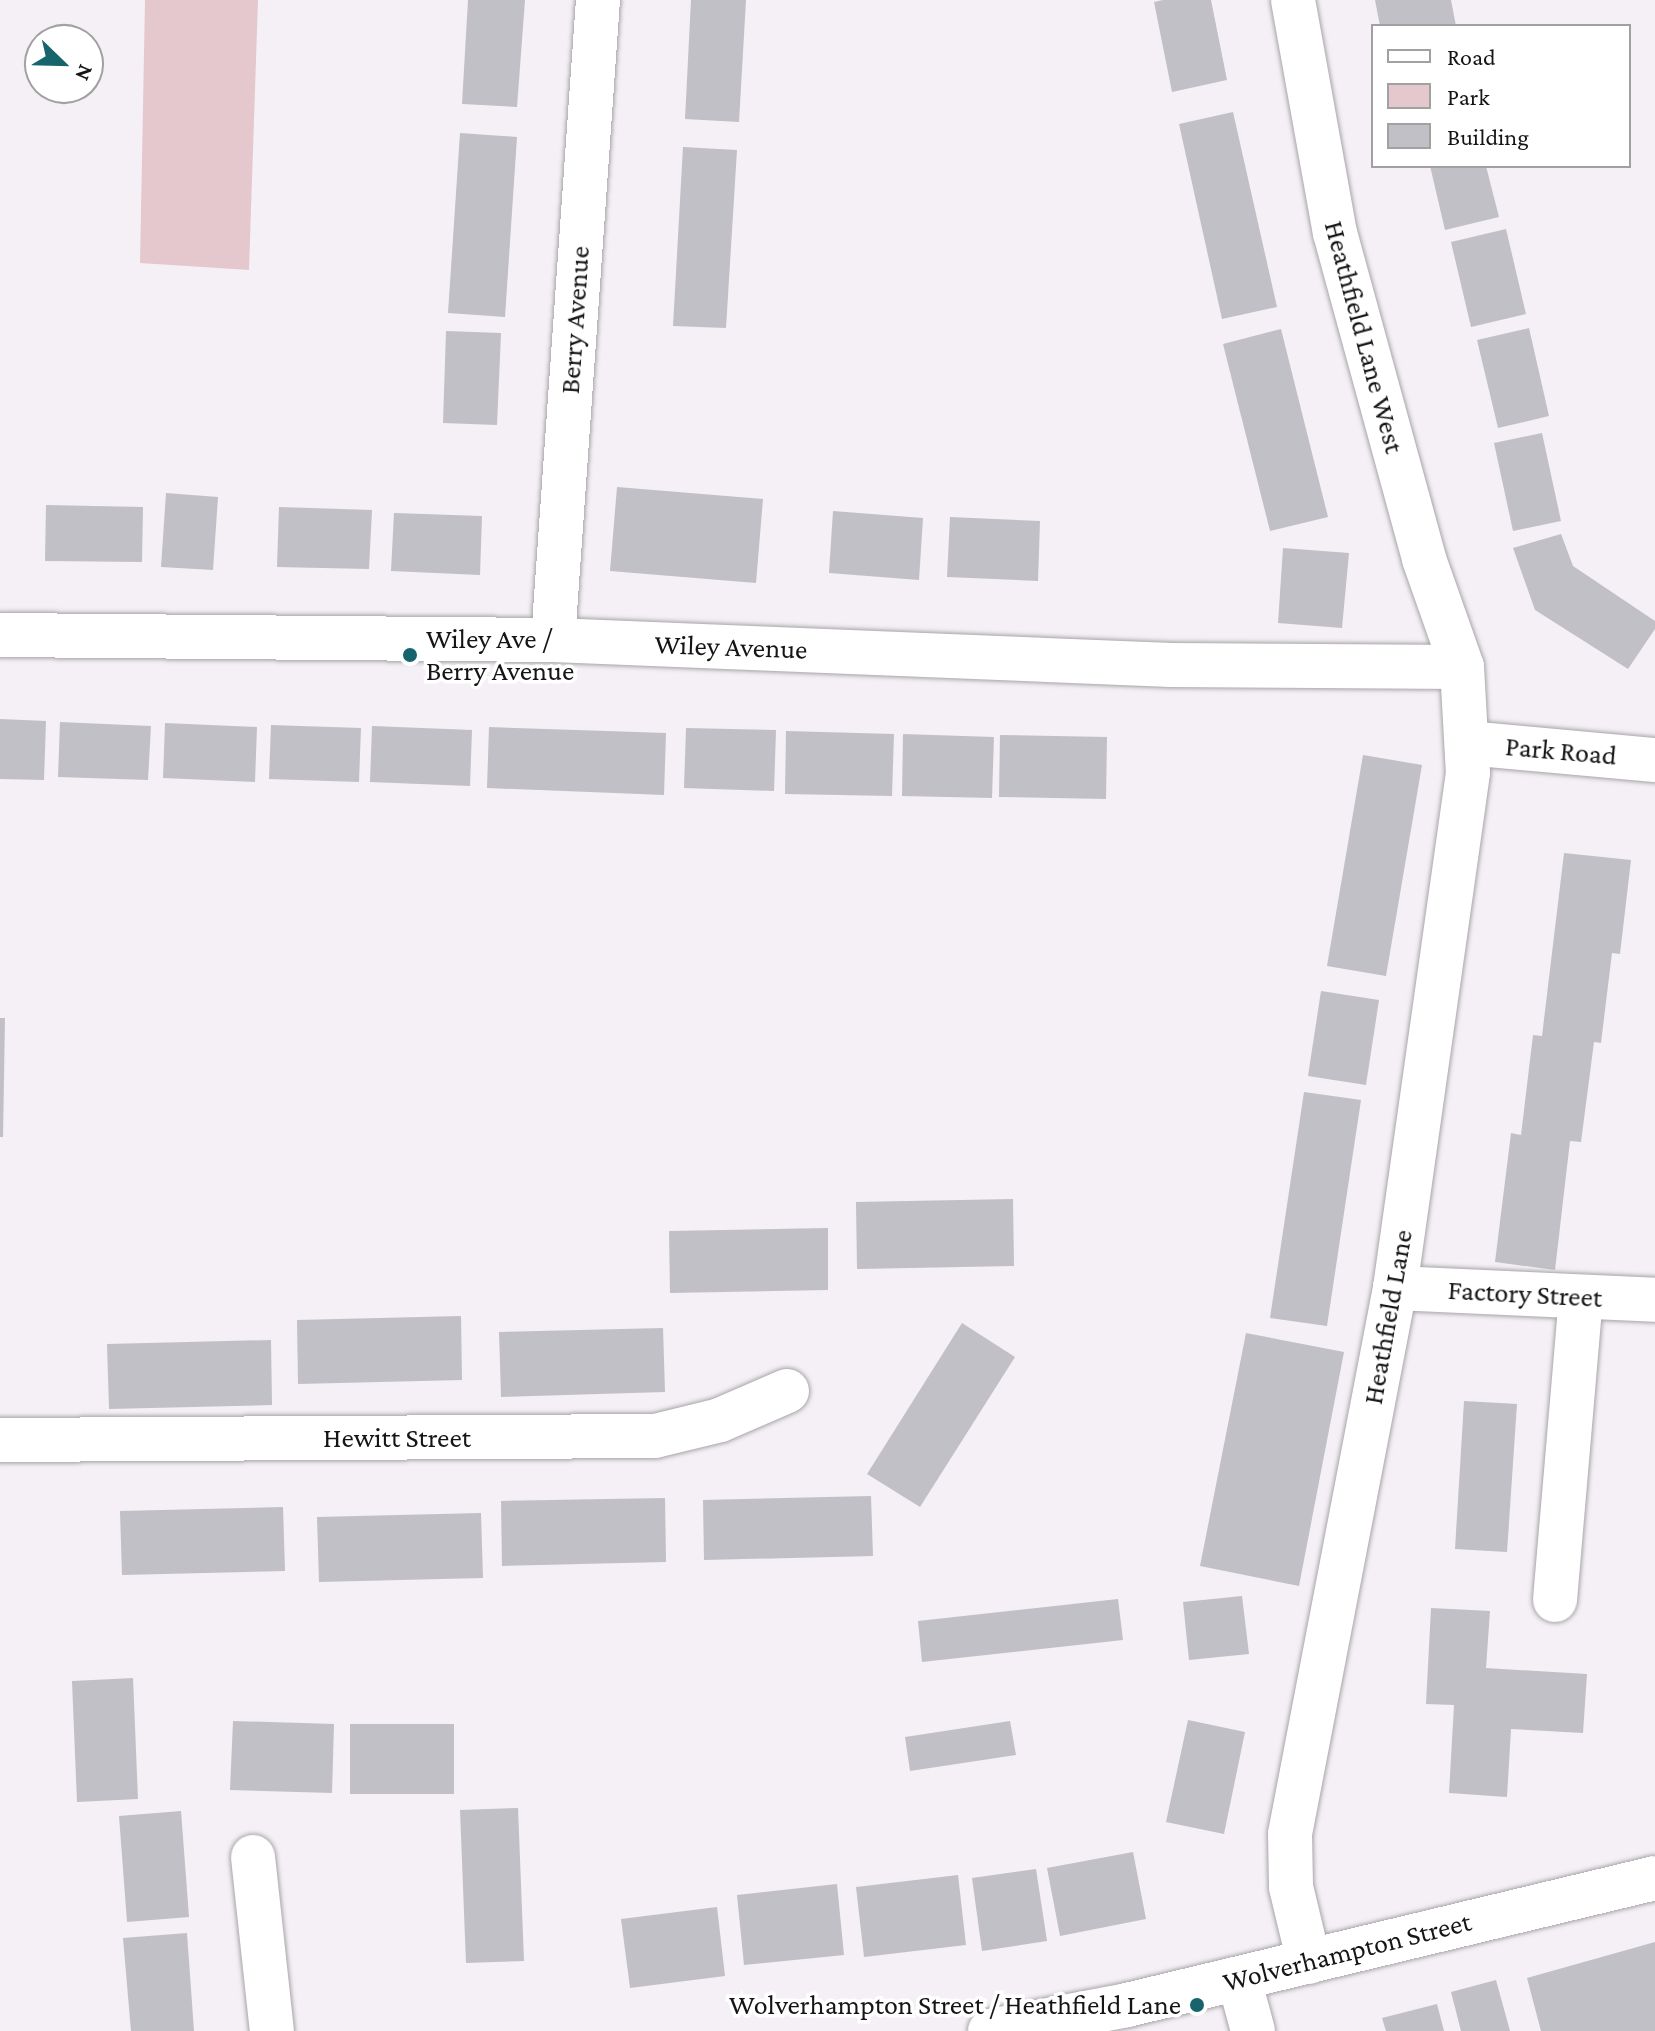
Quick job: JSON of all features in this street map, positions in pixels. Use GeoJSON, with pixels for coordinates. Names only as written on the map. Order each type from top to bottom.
{"type":"FeatureCollection","features":[{"type":"Feature","properties":{"kind":"street","name":"Berry Avenue"},"geometry":{"type":"LineString","coordinates":[[553,640],[598,0]]}},
{"type":"Feature","properties":{"kind":"street","name":"Heathfield Lane West"},"geometry":{"type":"LineString","coordinates":[[1293,0],[1335,233],[1424,559],[1462,667]]}},
{"type":"Feature","properties":{"kind":"street","name":"Wiley Avenue"},"geometry":{"type":"LineString","coordinates":[[0,635],[553,640],[1171,665],[1462,667]]}},
{"type":"Feature","properties":{"kind":"street","name":"Heathfield Lane"},"geometry":{"type":"LineString","coordinates":[[1309,1962],[1291,1887],[1290,1834],[1395,1288],[1468,773],[1462,667]]}},
{"type":"Feature","properties":{"kind":"street","name":"Park Road"},"geometry":{"type":"LineString","coordinates":[[1467,743],[1655,760]]}},
{"type":"Feature","properties":{"kind":"street","name":"Factory Street"},"geometry":{"type":"LineString","coordinates":[[1395,1288],[1655,1300]]}},
{"type":"Feature","properties":{"kind":"street"},"geometry":{"type":"LineString","coordinates":[[1555,1600],[1581,1297]]}},
{"type":"Feature","properties":{"kind":"street","name":"Hewitt Street"},"geometry":{"type":"LineString","coordinates":[[0,1440],[655,1436],[720,1420],[787,1391]]}},
{"type":"Feature","properties":{"kind":"street"},"geometry":{"type":"LineString","coordinates":[[253,1857],[272,2031]]}},
{"type":"Feature","properties":{"kind":"street","name":"Wolverhampton Street"},"geometry":{"type":"LineString","coordinates":[[991,2031],[1239,1979],[1655,1878]]}},
{"type":"Feature","properties":{"kind":"street"},"geometry":{"type":"LineString","coordinates":[[1239,1979],[1253,2031]]}},
{"type":"Feature","properties":{"kind":"green space"},"geometry":{"type":"Polygon","coordinates":[[[145,0],[258,0],[249,270],[140,263],[145,0]]]}},
{"type":"Feature","properties":{"kind":"building"},"geometry":{"type":"Polygon","coordinates":[[[468,0],[525,0],[517,107],[462,104],[468,0]]]}},
{"type":"Feature","properties":{"kind":"building"},"geometry":{"type":"Polygon","coordinates":[[[691,0],[746,0],[739,122],[685,119],[691,0]]]}},
{"type":"Feature","properties":{"kind":"building"},"geometry":{"type":"Polygon","coordinates":[[[1211,0],[1227,80],[1172,92],[1154,2],[1211,0]]]}},
{"type":"Feature","properties":{"kind":"building"},"geometry":{"type":"Polygon","coordinates":[[[1375,0],[1451,0],[1456,24],[1380,24],[1375,0]]]}},
{"type":"Feature","properties":{"kind":"building"},"geometry":{"type":"Polygon","coordinates":[[[1233,112],[1277,307],[1222,319],[1179,124],[1233,112]]]}},
{"type":"Feature","properties":{"kind":"building"},"geometry":{"type":"Polygon","coordinates":[[[460,133],[517,137],[505,317],[448,313],[460,133]]]}},
{"type":"Feature","properties":{"kind":"building"},"geometry":{"type":"Polygon","coordinates":[[[683,147],[737,150],[726,328],[673,326],[683,147]]]}},
{"type":"Feature","properties":{"kind":"building"},"geometry":{"type":"Polygon","coordinates":[[[1430,168],[1487,168],[1499,217],[1445,230],[1430,168]]]}},
{"type":"Feature","properties":{"kind":"building"},"geometry":{"type":"Polygon","coordinates":[[[1506,229],[1526,314],[1471,327],[1451,242],[1506,229]]]}},
{"type":"Feature","properties":{"kind":"building"},"geometry":{"type":"Polygon","coordinates":[[[1529,328],[1549,416],[1498,428],[1477,340],[1529,328]]]}},
{"type":"Feature","properties":{"kind":"building"},"geometry":{"type":"Polygon","coordinates":[[[1281,329],[1328,517],[1270,531],[1223,344],[1281,329]]]}},
{"type":"Feature","properties":{"kind":"building"},"geometry":{"type":"Polygon","coordinates":[[[446,331],[501,333],[497,425],[443,423],[446,331]]]}},
{"type":"Feature","properties":{"kind":"building"},"geometry":{"type":"Polygon","coordinates":[[[1542,433],[1561,521],[1513,531],[1494,443],[1542,433]]]}},
{"type":"Feature","properties":{"kind":"building"},"geometry":{"type":"Polygon","coordinates":[[[617,487],[763,499],[756,583],[610,571],[617,487]]]}},
{"type":"Feature","properties":{"kind":"building"},"geometry":{"type":"Polygon","coordinates":[[[166,493],[218,497],[213,570],[161,567],[166,493]]]}},
{"type":"Feature","properties":{"kind":"building"},"geometry":{"type":"Polygon","coordinates":[[[46,505],[143,507],[142,562],[45,561],[46,505]]]}},
{"type":"Feature","properties":{"kind":"building"},"geometry":{"type":"Polygon","coordinates":[[[279,507],[372,510],[369,569],[277,567],[279,507]]]}},
{"type":"Feature","properties":{"kind":"building"},"geometry":{"type":"Polygon","coordinates":[[[833,511],[923,518],[919,580],[829,573],[833,511]]]}},
{"type":"Feature","properties":{"kind":"building"},"geometry":{"type":"Polygon","coordinates":[[[394,513],[482,516],[480,575],[391,571],[394,513]]]}},
{"type":"Feature","properties":{"kind":"building"},"geometry":{"type":"Polygon","coordinates":[[[950,517],[1040,521],[1038,581],[947,577],[950,517]]]}},
{"type":"Feature","properties":{"kind":"building"},"geometry":{"type":"Polygon","coordinates":[[[1561,534],[1573,566],[1655,621],[1655,629],[1628,669],[1535,610],[1513,548],[1561,534]]]}},
{"type":"Feature","properties":{"kind":"building"},"geometry":{"type":"Polygon","coordinates":[[[1283,548],[1349,553],[1342,628],[1278,623],[1283,548]]]}},
{"type":"Feature","properties":{"kind":"building"},"geometry":{"type":"Polygon","coordinates":[[[0,719],[46,721],[44,780],[0,779],[0,719]]]}},
{"type":"Feature","properties":{"kind":"building"},"geometry":{"type":"Polygon","coordinates":[[[60,722],[151,726],[148,780],[58,777],[60,722]]]}},
{"type":"Feature","properties":{"kind":"building"},"geometry":{"type":"Polygon","coordinates":[[[165,723],[257,727],[255,782],[163,778],[165,723]]]}},
{"type":"Feature","properties":{"kind":"building"},"geometry":{"type":"Polygon","coordinates":[[[271,725],[361,728],[359,782],[269,779],[271,725]]]}},
{"type":"Feature","properties":{"kind":"building"},"geometry":{"type":"Polygon","coordinates":[[[372,726],[472,730],[470,786],[370,782],[372,726]]]}},
{"type":"Feature","properties":{"kind":"building"},"geometry":{"type":"Polygon","coordinates":[[[489,727],[666,733],[664,795],[487,788],[489,727]]]}},
{"type":"Feature","properties":{"kind":"building"},"geometry":{"type":"Polygon","coordinates":[[[686,728],[776,730],[774,791],[684,788],[686,728]]]}},
{"type":"Feature","properties":{"kind":"building"},"geometry":{"type":"Polygon","coordinates":[[[786,731],[894,734],[892,796],[785,794],[786,731]]]}},
{"type":"Feature","properties":{"kind":"building"},"geometry":{"type":"Polygon","coordinates":[[[903,734],[994,737],[992,798],[902,796],[903,734]]]}},
{"type":"Feature","properties":{"kind":"building"},"geometry":{"type":"Polygon","coordinates":[[[1000,735],[1107,737],[1106,799],[999,797],[1000,735]]]}},
{"type":"Feature","properties":{"kind":"building"},"geometry":{"type":"Polygon","coordinates":[[[1363,755],[1422,765],[1386,976],[1327,966],[1363,755]]]}},
{"type":"Feature","properties":{"kind":"building"},"geometry":{"type":"Polygon","coordinates":[[[1564,853],[1631,860],[1620,954],[1612,953],[1601,1043],[1594,1042],[1581,1142],[1570,1141],[1555,1270],[1495,1262],[1511,1133],[1521,1135],[1533,1035],[1542,1036],[1564,853]]]}},
{"type":"Feature","properties":{"kind":"building"},"geometry":{"type":"Polygon","coordinates":[[[1321,991],[1379,1000],[1366,1085],[1308,1076],[1321,991]]]}},
{"type":"Feature","properties":{"kind":"building"},"geometry":{"type":"Polygon","coordinates":[[[0,1018],[5,1018],[3,1137],[0,1137],[0,1018]]]}},
{"type":"Feature","properties":{"kind":"building"},"geometry":{"type":"Polygon","coordinates":[[[1304,1092],[1361,1100],[1327,1326],[1270,1318],[1304,1092]]]}},
{"type":"Feature","properties":{"kind":"building"},"geometry":{"type":"Polygon","coordinates":[[[1013,1199],[1014,1266],[857,1269],[856,1202],[1013,1199]]]}},
{"type":"Feature","properties":{"kind":"building"},"geometry":{"type":"Polygon","coordinates":[[[828,1228],[828,1290],[670,1293],[669,1231],[828,1228]]]}},
{"type":"Feature","properties":{"kind":"building"},"geometry":{"type":"Polygon","coordinates":[[[461,1316],[462,1380],[298,1384],[297,1320],[461,1316]]]}},
{"type":"Feature","properties":{"kind":"building"},"geometry":{"type":"Polygon","coordinates":[[[962,1323],[1015,1357],[920,1507],[867,1474],[962,1323]]]}},
{"type":"Feature","properties":{"kind":"building"},"geometry":{"type":"Polygon","coordinates":[[[663,1328],[665,1392],[501,1397],[499,1332],[663,1328]]]}},
{"type":"Feature","properties":{"kind":"building"},"geometry":{"type":"Polygon","coordinates":[[[1246,1333],[1344,1352],[1299,1586],[1200,1566],[1246,1333]]]}},
{"type":"Feature","properties":{"kind":"building"},"geometry":{"type":"Polygon","coordinates":[[[271,1340],[272,1405],[109,1409],[107,1344],[271,1340]]]}},
{"type":"Feature","properties":{"kind":"building"},"geometry":{"type":"Polygon","coordinates":[[[1464,1401],[1517,1404],[1507,1552],[1455,1549],[1464,1401]]]}},
{"type":"Feature","properties":{"kind":"building"},"geometry":{"type":"Polygon","coordinates":[[[871,1496],[873,1556],[704,1560],[703,1500],[871,1496]]]}},
{"type":"Feature","properties":{"kind":"building"},"geometry":{"type":"Polygon","coordinates":[[[665,1498],[666,1562],[502,1566],[501,1501],[665,1498]]]}},
{"type":"Feature","properties":{"kind":"building"},"geometry":{"type":"Polygon","coordinates":[[[283,1507],[285,1571],[122,1575],[120,1511],[283,1507]]]}},
{"type":"Feature","properties":{"kind":"building"},"geometry":{"type":"Polygon","coordinates":[[[481,1513],[483,1578],[319,1582],[317,1517],[481,1513]]]}},
{"type":"Feature","properties":{"kind":"building"},"geometry":{"type":"Polygon","coordinates":[[[1242,1596],[1249,1654],[1189,1660],[1183,1602],[1242,1596]]]}},
{"type":"Feature","properties":{"kind":"building"},"geometry":{"type":"Polygon","coordinates":[[[1118,1599],[1123,1640],[922,1662],[918,1621],[1118,1599]]]}},
{"type":"Feature","properties":{"kind":"building"},"geometry":{"type":"Polygon","coordinates":[[[1431,1608],[1490,1611],[1486,1668],[1587,1674],[1583,1733],[1511,1729],[1507,1797],[1449,1793],[1454,1705],[1426,1704],[1431,1608]]]}},
{"type":"Feature","properties":{"kind":"building"},"geometry":{"type":"Polygon","coordinates":[[[133,1678],[138,1799],[77,1802],[72,1681],[133,1678]]]}},
{"type":"Feature","properties":{"kind":"building"},"geometry":{"type":"Polygon","coordinates":[[[1188,1720],[1245,1732],[1224,1834],[1166,1822],[1188,1720]]]}},
{"type":"Feature","properties":{"kind":"building"},"geometry":{"type":"Polygon","coordinates":[[[233,1721],[334,1724],[332,1793],[230,1790],[233,1721]]]}},
{"type":"Feature","properties":{"kind":"building"},"geometry":{"type":"Polygon","coordinates":[[[1010,1721],[1016,1755],[910,1771],[905,1737],[1010,1721]]]}},
{"type":"Feature","properties":{"kind":"building"},"geometry":{"type":"Polygon","coordinates":[[[350,1724],[454,1724],[454,1794],[350,1794],[350,1724]]]}},
{"type":"Feature","properties":{"kind":"building"},"geometry":{"type":"Polygon","coordinates":[[[518,1808],[524,1961],[466,1963],[460,1810],[518,1808]]]}},
{"type":"Feature","properties":{"kind":"building"},"geometry":{"type":"Polygon","coordinates":[[[181,1811],[189,1917],[127,1922],[119,1816],[181,1811]]]}},
{"type":"Feature","properties":{"kind":"building"},"geometry":{"type":"Polygon","coordinates":[[[1133,1852],[1146,1919],[1060,1936],[1047,1868],[1133,1852]]]}},
{"type":"Feature","properties":{"kind":"building"},"geometry":{"type":"Polygon","coordinates":[[[1036,1869],[1047,1941],[982,1951],[972,1878],[1036,1869]]]}},
{"type":"Feature","properties":{"kind":"building"},"geometry":{"type":"Polygon","coordinates":[[[958,1875],[966,1945],[864,1957],[856,1887],[958,1875]]]}},
{"type":"Feature","properties":{"kind":"building"},"geometry":{"type":"Polygon","coordinates":[[[837,1884],[844,1955],[744,1965],[737,1895],[837,1884]]]}},
{"type":"Feature","properties":{"kind":"building"},"geometry":{"type":"Polygon","coordinates":[[[717,1907],[725,1976],[630,1988],[621,1919],[717,1907]]]}},
{"type":"Feature","properties":{"kind":"building"},"geometry":{"type":"Polygon","coordinates":[[[187,1933],[194,2031],[131,2031],[123,1938],[187,1933]]]}},
{"type":"Feature","properties":{"kind":"building"},"geometry":{"type":"Polygon","coordinates":[[[1655,1942],[1655,2031],[1541,2031],[1527,1978],[1655,1942]]]}},
{"type":"Feature","properties":{"kind":"building"},"geometry":{"type":"Polygon","coordinates":[[[1496,1980],[1510,2031],[1461,2031],[1451,1992],[1496,1980]]]}},
{"type":"Feature","properties":{"kind":"building"},"geometry":{"type":"Polygon","coordinates":[[[1437,2004],[1444,2031],[1386,2031],[1382,2018],[1437,2004]]]}},
{"type":"Feature","properties":{"kind":"place","name":"Wiley Ave / Berry Avenue"},"geometry":{"type":"Point","coordinates":[410,655]}},
{"type":"Feature","properties":{"kind":"place","name":"Wolverhampton Street / Heathfield Lane"},"geometry":{"type":"Point","coordinates":[1197,2005]}}]}
